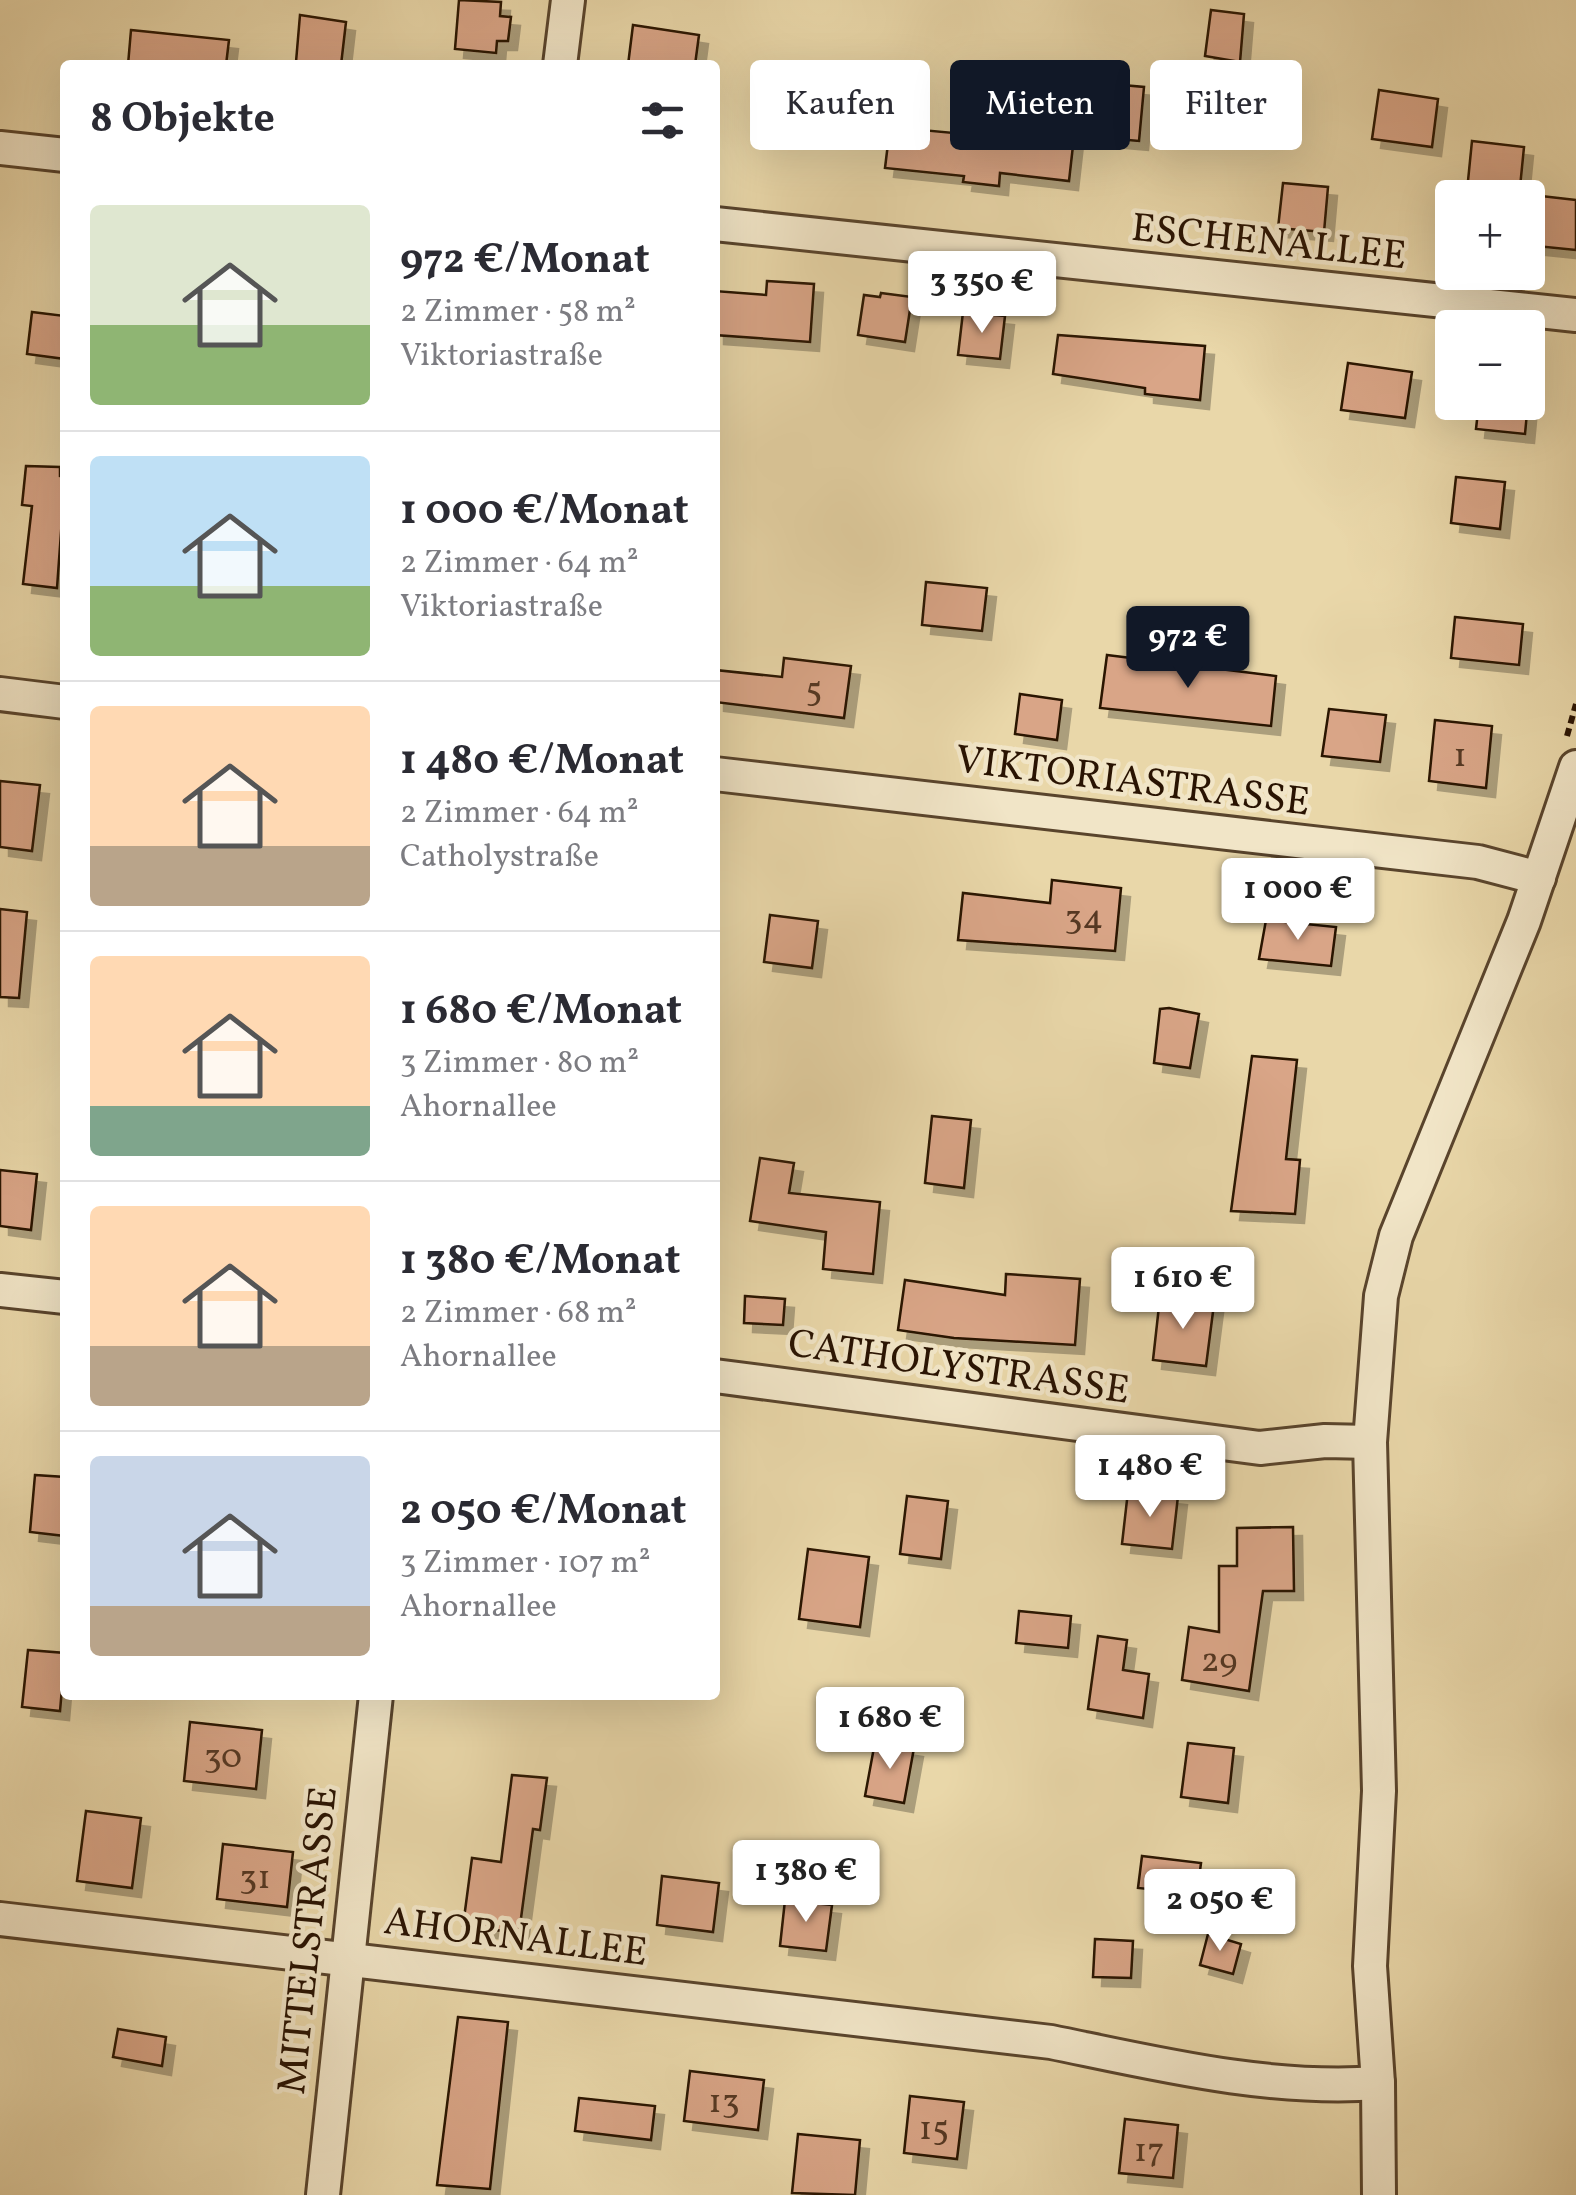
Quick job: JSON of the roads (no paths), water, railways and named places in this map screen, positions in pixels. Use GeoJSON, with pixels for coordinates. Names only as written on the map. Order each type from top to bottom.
{"type":"FeatureCollection","features":[{"type":"Feature","properties":{"kind":"street"},"geometry":{"type":"LineString","coordinates":[[561,60],[568,0]]}},
{"type":"Feature","properties":{"kind":"street"},"geometry":{"type":"LineString","coordinates":[[0,148],[60,154]]}},
{"type":"Feature","properties":{"kind":"street","name":"ESCHENALLEE"},"geometry":{"type":"LineString","coordinates":[[720,225],[1576,315]]}},
{"type":"Feature","properties":{"kind":"street"},"geometry":{"type":"LineString","coordinates":[[0,694],[60,701]]}},
{"type":"Feature","properties":{"kind":"street"},"geometry":{"type":"LineString","coordinates":[[1378,2195],[1378,2083],[1370,1966],[1380,1791],[1370,1442],[1381,1296],[1396,1236],[1538,878],[1576,767]]}},
{"type":"Feature","properties":{"kind":"street","name":"VIKTORIASTRASSE"},"geometry":{"type":"LineString","coordinates":[[720,775],[1478,862],[1538,878]]}},
{"type":"Feature","properties":{"kind":"street"},"geometry":{"type":"LineString","coordinates":[[0,1290],[60,1296]]}},
{"type":"Feature","properties":{"kind":"street","name":"CATHOLYSTRASSE"},"geometry":{"type":"LineString","coordinates":[[720,1377],[1260,1448],[1325,1440],[1370,1442]]}},
{"type":"Feature","properties":{"kind":"street","name":"MITTELSTRASSE"},"geometry":{"type":"LineString","coordinates":[[322,2195],[375,1700]]}},
{"type":"Feature","properties":{"kind":"street","name":"AHORNALLEE"},"geometry":{"type":"LineString","coordinates":[[0,1919],[1051,2042],[1182,2069],[1298,2084],[1378,2083]]}}]}
